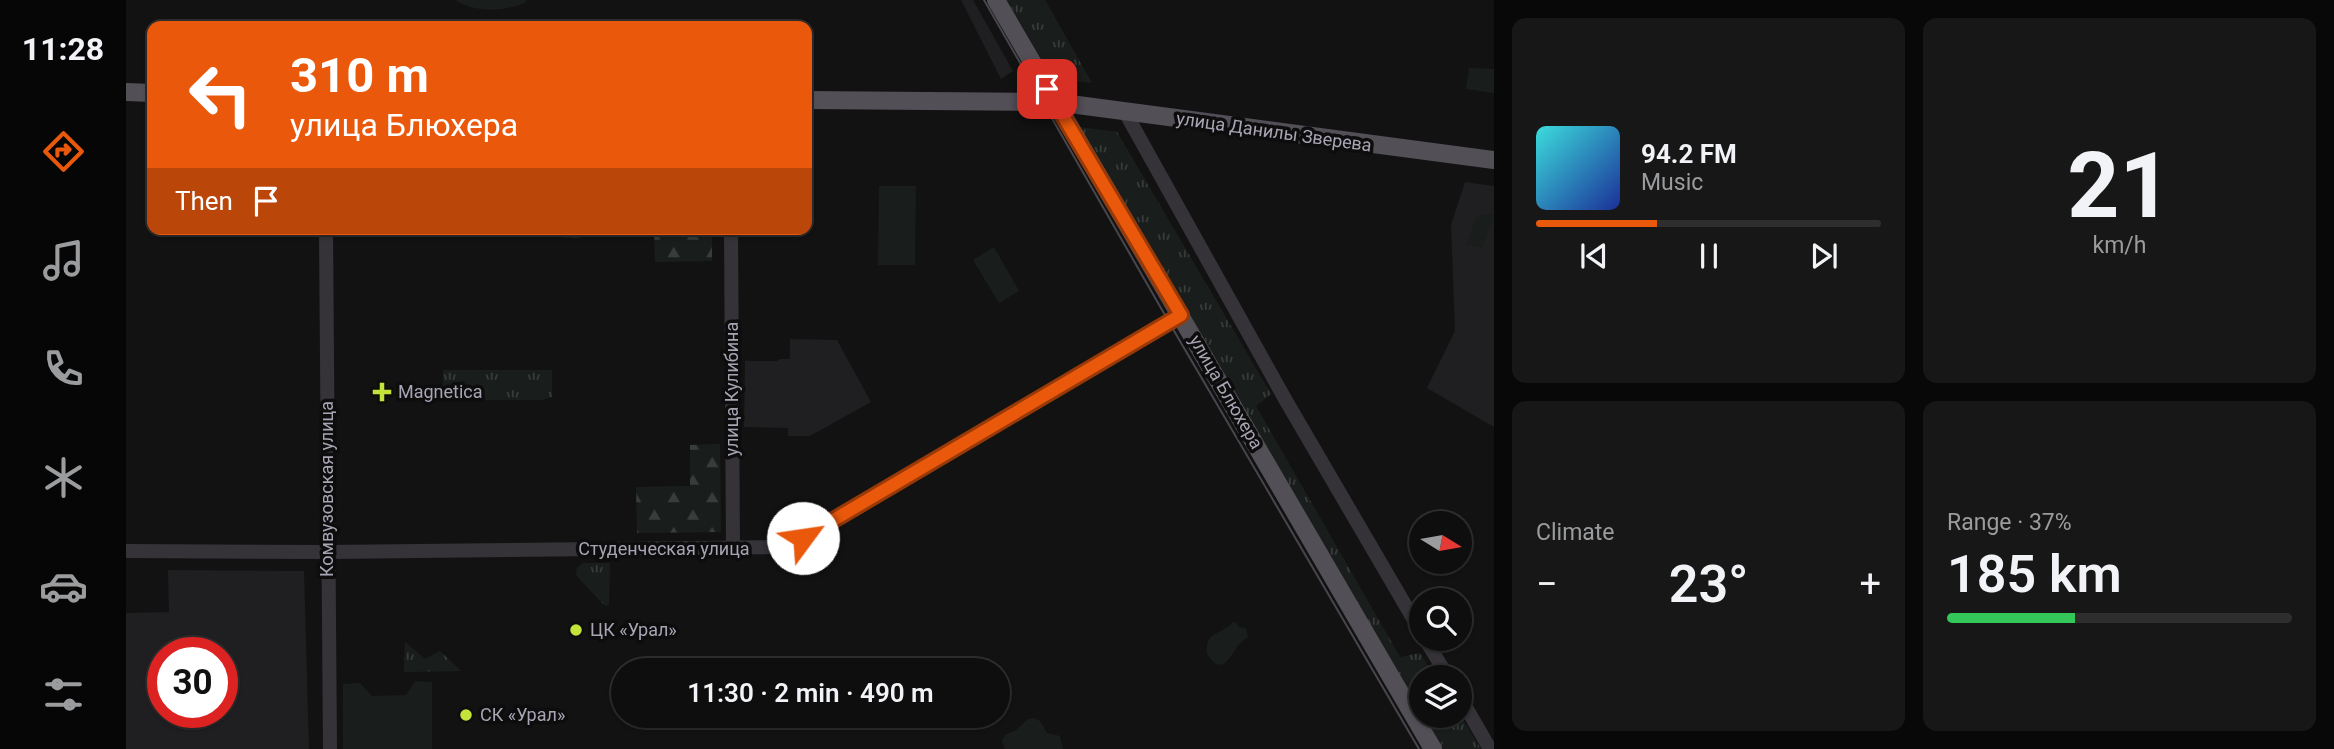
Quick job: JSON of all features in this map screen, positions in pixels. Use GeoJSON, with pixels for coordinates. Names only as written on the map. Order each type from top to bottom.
{"type":"FeatureCollection","features":[{"type":"Feature","properties":{"kind":"main road","name":"улица Блюхера"},"geometry":{"type":"LineString","coordinates":[[996,0],[1433,749]]}},
{"type":"Feature","properties":{"kind":"main road"},"geometry":{"type":"LineString","coordinates":[[126,92],[147,93]]}},
{"type":"Feature","properties":{"kind":"main road","name":"улица Данилы Зверева"},"geometry":{"type":"LineString","coordinates":[[812,100],[1055,102],[1494,160]]}},
{"type":"Feature","properties":{"kind":"street"},"geometry":{"type":"LineString","coordinates":[[1125,112],[1285,399],[1409,611]]}},
{"type":"Feature","properties":{"kind":"street","name":"Комвузовская улица"},"geometry":{"type":"LineString","coordinates":[[326,235],[330,749]]}},
{"type":"Feature","properties":{"kind":"street","name":"улица Кулибина"},"geometry":{"type":"LineString","coordinates":[[731,235],[733,549]]}},
{"type":"Feature","properties":{"kind":"street","name":"Студенческая улица"},"geometry":{"type":"LineString","coordinates":[[126,551],[328,552],[776,547],[803,538],[1181,315]]}},
{"type":"Feature","properties":{"kind":"street"},"geometry":{"type":"LineString","coordinates":[[1472,718],[1490,749]]}},
{"type":"Feature","properties":{"kind":"shaded area"},"geometry":{"type":"Polygon","coordinates":[[[961,0],[973,0],[1013,71],[1001,79],[961,0]]]}},
{"type":"Feature","properties":{"kind":"shaded area"},"geometry":{"type":"Polygon","coordinates":[[[1465,182],[1494,186],[1494,427],[1427,388],[1455,331],[1451,225],[1465,182]]]}},
{"type":"Feature","properties":{"kind":"shaded area"},"geometry":{"type":"Polygon","coordinates":[[[790,339],[837,340],[871,402],[810,436],[788,436],[788,428],[744,427],[745,361],[790,359],[790,339]]]}},
{"type":"Feature","properties":{"kind":"shaded area"},"geometry":{"type":"Polygon","coordinates":[[[168,570],[304,571],[309,749],[126,749],[126,613],[169,612],[168,570]]]}},
{"type":"Feature","properties":{"kind":"green space"},"geometry":{"type":"Polygon","coordinates":[[[455,0],[526,2],[509,8],[490,10],[471,7],[455,0]]]}},
{"type":"Feature","properties":{"kind":"green space"},"geometry":{"type":"Polygon","coordinates":[[[1007,0],[1045,0],[1092,83],[1063,80],[1055,66],[1047,69],[1007,0]]]}},
{"type":"Feature","properties":{"kind":"green space"},"geometry":{"type":"Polygon","coordinates":[[[1469,68],[1494,69],[1494,93],[1466,89],[1469,68]]]}},
{"type":"Feature","properties":{"kind":"green space"},"geometry":{"type":"Polygon","coordinates":[[[1079,127],[1117,132],[1271,394],[1256,406],[1400,657],[1420,653],[1428,665],[1409,665],[1409,697],[1079,127]]]}},
{"type":"Feature","properties":{"kind":"green space"},"geometry":{"type":"Polygon","coordinates":[[[879,186],[916,186],[915,265],[878,265],[879,186]]]}},
{"type":"Feature","properties":{"kind":"green space"},"geometry":{"type":"Polygon","coordinates":[[[1494,213],[1482,248],[1466,244],[1477,216],[1494,213]]]}},
{"type":"Feature","properties":{"kind":"green space"},"geometry":{"type":"Polygon","coordinates":[[[563,235],[631,235],[563,238],[563,235]]]}},
{"type":"Feature","properties":{"kind":"green space"},"geometry":{"type":"Polygon","coordinates":[[[654,235],[712,235],[712,261],[655,262],[654,235]]]}},
{"type":"Feature","properties":{"kind":"green space"},"geometry":{"type":"Polygon","coordinates":[[[994,247],[1019,291],[999,303],[973,260],[994,247]]]}},
{"type":"Feature","properties":{"kind":"green space"},"geometry":{"type":"Polygon","coordinates":[[[443,370],[552,370],[552,397],[541,400],[443,400],[443,370]]]}},
{"type":"Feature","properties":{"kind":"green space"},"geometry":{"type":"Polygon","coordinates":[[[720,444],[721,532],[637,533],[636,487],[690,486],[690,445],[720,444]]]}},
{"type":"Feature","properties":{"kind":"green space"},"geometry":{"type":"Polygon","coordinates":[[[583,563],[610,563],[609,605],[605,606],[576,575],[577,568],[583,563]]]}},
{"type":"Feature","properties":{"kind":"green space"},"geometry":{"type":"Polygon","coordinates":[[[1233,622],[1246,628],[1248,637],[1239,644],[1226,662],[1217,664],[1207,654],[1209,640],[1233,622]]]}},
{"type":"Feature","properties":{"kind":"green space"},"geometry":{"type":"Polygon","coordinates":[[[405,642],[425,659],[440,651],[461,671],[404,672],[405,642]]]}},
{"type":"Feature","properties":{"kind":"green space"},"geometry":{"type":"Polygon","coordinates":[[[415,681],[432,682],[432,749],[343,749],[343,684],[360,683],[372,696],[406,695],[415,681]]]}},
{"type":"Feature","properties":{"kind":"green space"},"geometry":{"type":"Polygon","coordinates":[[[1028,719],[1040,721],[1047,733],[1060,736],[1063,749],[1005,749],[1002,741],[1005,735],[1016,730],[1028,719]]]}},
{"type":"Feature","properties":{"kind":"green space"},"geometry":{"type":"Polygon","coordinates":[[[1427,728],[1468,728],[1481,749],[1439,749],[1427,728]]]}},
{"type":"Feature","properties":{"kind":"tram line"},"geometry":{"type":"LineString","coordinates":[[984,0],[1419,749]]}},
{"type":"Feature","properties":{"kind":"place","name":"Magnetica"},"geometry":{"type":"Point","coordinates":[382,392]}},
{"type":"Feature","properties":{"kind":"place","name":"ЦК «Урал»"},"geometry":{"type":"Point","coordinates":[576,630]}},
{"type":"Feature","properties":{"kind":"place","name":"СК «Урал»"},"geometry":{"type":"Point","coordinates":[466,715]}},
{"type":"Feature","properties":{"kind":"route"},"geometry":{"type":"LineString","coordinates":[[803,538],[1181,315],[1047,89]]}}]}
